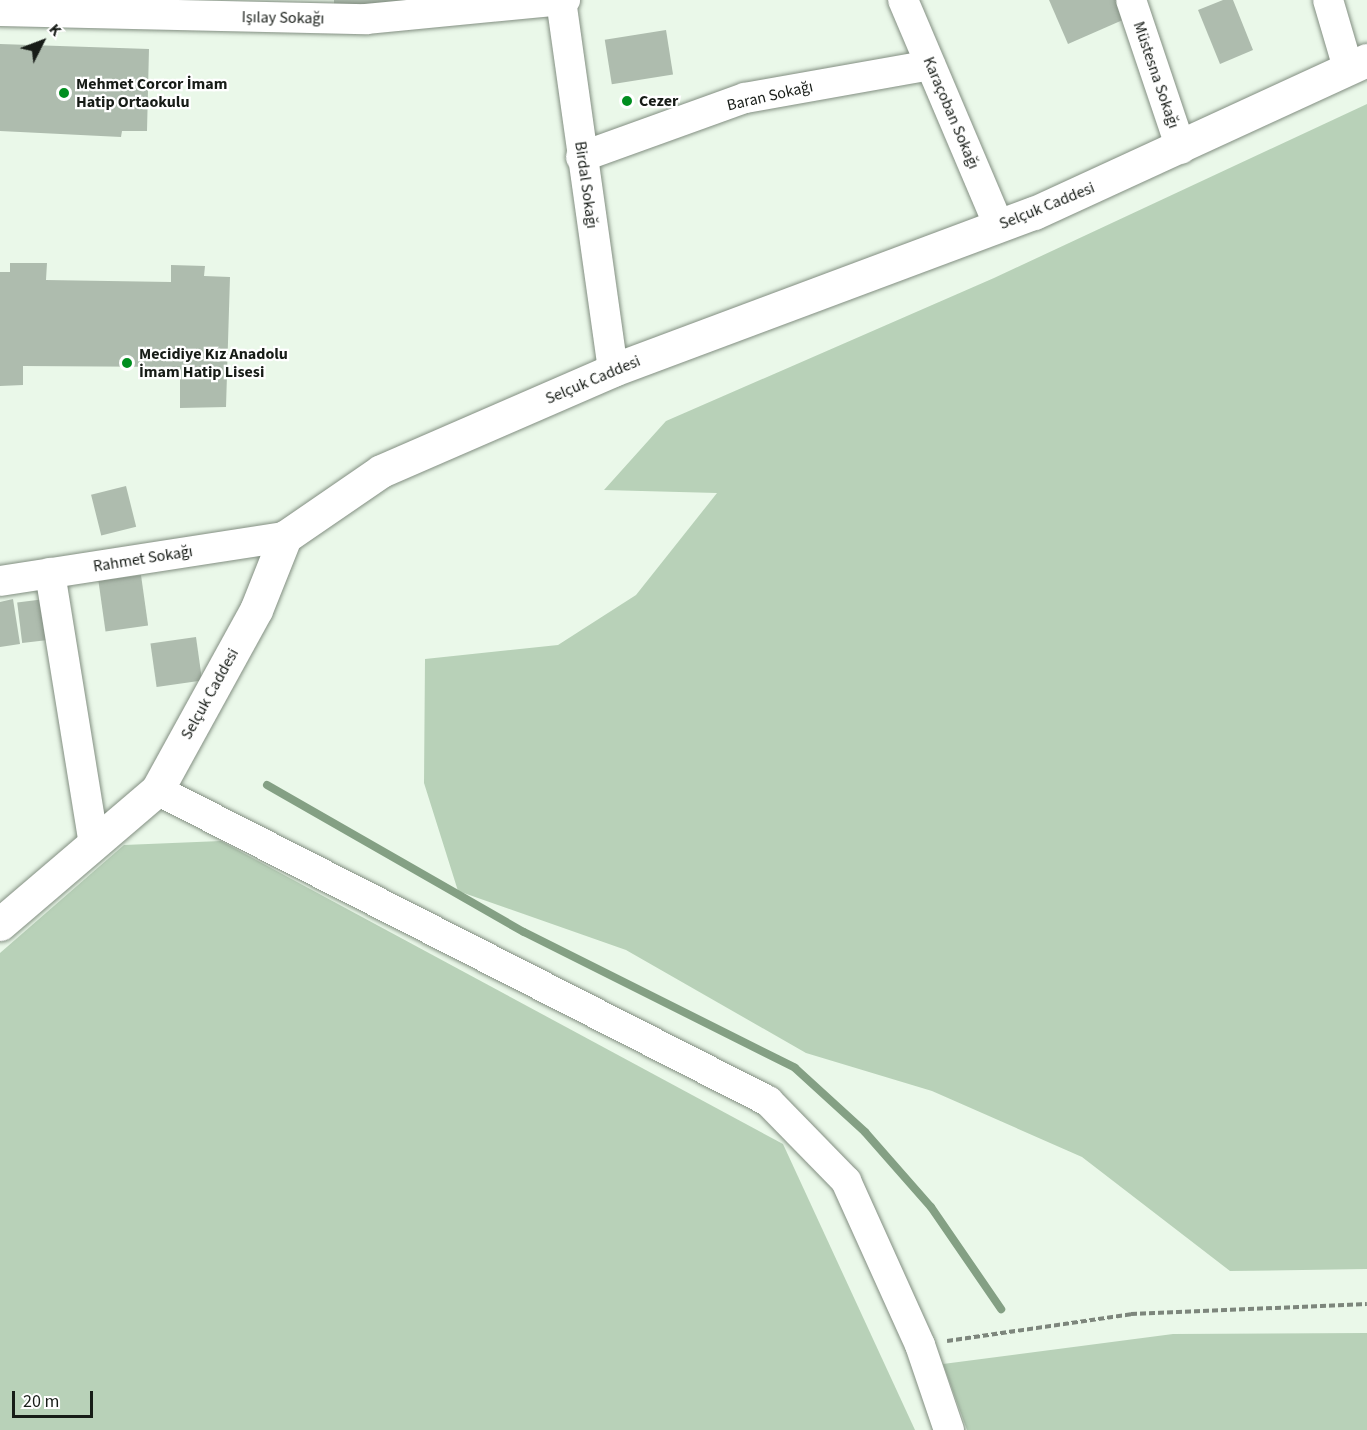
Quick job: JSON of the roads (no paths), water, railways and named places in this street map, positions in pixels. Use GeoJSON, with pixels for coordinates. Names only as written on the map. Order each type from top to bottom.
{"type":"FeatureCollection","features":[{"type":"Feature","properties":{"kind":"street","name":"Işılay Sokağı"},"geometry":{"type":"LineString","coordinates":[[0,11],[95,6],[249,9],[366,19],[563,0]]}},
{"type":"Feature","properties":{"kind":"street","name":"Birdal Sokağı"},"geometry":{"type":"LineString","coordinates":[[563,0],[581,157],[613,370]]}},
{"type":"Feature","properties":{"kind":"street","name":"Karaçoban Sokağı"},"geometry":{"type":"LineString","coordinates":[[903,0],[999,226]]}},
{"type":"Feature","properties":{"kind":"street","name":"Müstesna Sokağı"},"geometry":{"type":"LineString","coordinates":[[1131,0],[1181,149]]}},
{"type":"Feature","properties":{"kind":"street"},"geometry":{"type":"LineString","coordinates":[[1328,0],[1358,64]]}},
{"type":"Feature","properties":{"kind":"street","name":"Selçuk Caddesi"},"geometry":{"type":"LineString","coordinates":[[0,924],[157,790],[256,610],[285,537],[381,471],[613,370],[999,226],[1181,149],[1358,64]]}},
{"type":"Feature","properties":{"kind":"street","name":"Baran Sokağı"},"geometry":{"type":"LineString","coordinates":[[581,157],[745,98],[930,65]]}},
{"type":"Feature","properties":{"kind":"street","name":"Rahmet Sokağı"},"geometry":{"type":"LineString","coordinates":[[0,581],[285,537]]}},
{"type":"Feature","properties":{"kind":"street"},"geometry":{"type":"LineString","coordinates":[[50,573],[94,844]]}},
{"type":"Feature","properties":{"kind":"street"},"geometry":{"type":"LineString","coordinates":[[157,790],[768,1101],[846,1181],[920,1345],[949,1430]]}},
{"type":"Feature","properties":{"kind":"waterway"},"geometry":{"type":"LineString","coordinates":[[267,785],[524,932],[795,1068],[865,1132],[931,1207],[1001,1309]]}},
{"type":"Feature","properties":{"kind":"place","name":"Mehmet Corcor İmam Hatip Ortaokulu"},"geometry":{"type":"Point","coordinates":[64,93]}},
{"type":"Feature","properties":{"kind":"place","name":"Cezer"},"geometry":{"type":"Point","coordinates":[627,101]}},
{"type":"Feature","properties":{"kind":"place","name":"Mecidiye Kız Anadolu İmam Hatip Lisesi"},"geometry":{"type":"Point","coordinates":[127,363]}}]}
